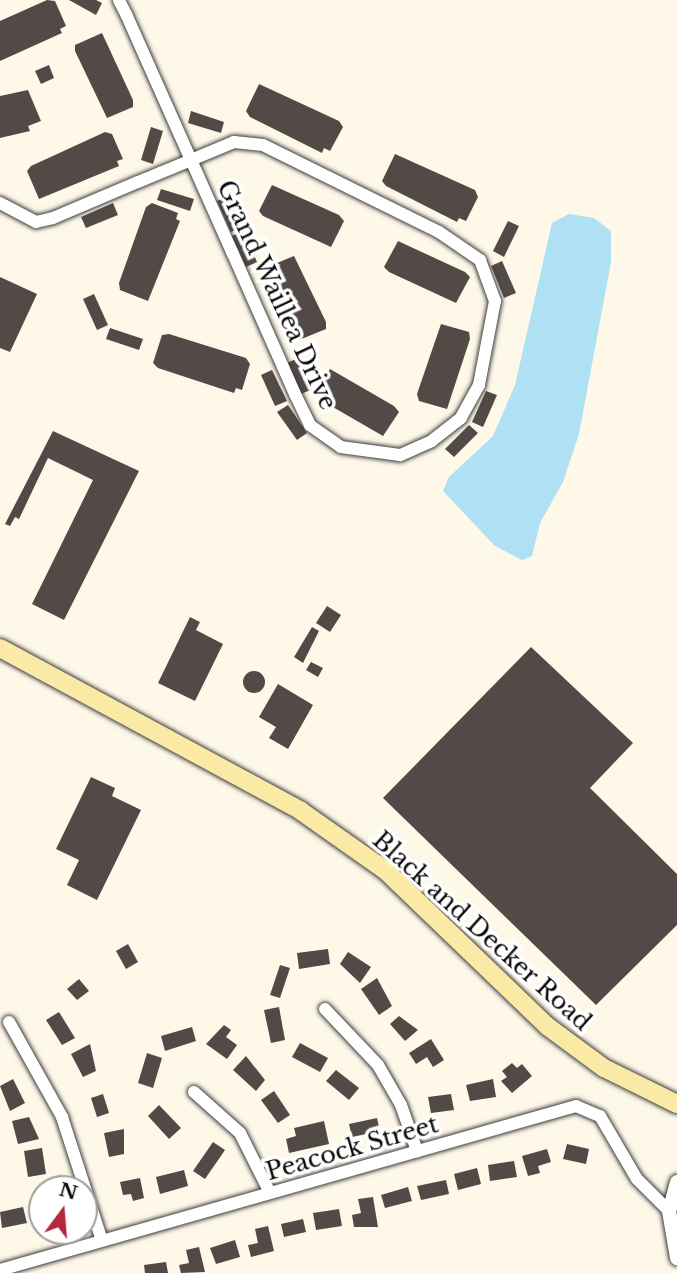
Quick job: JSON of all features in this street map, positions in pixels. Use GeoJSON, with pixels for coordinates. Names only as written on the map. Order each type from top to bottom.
{"type":"FeatureCollection","features":[{"type":"Feature","properties":{"kind":"main road","name":"Black and Decker Road"},"geometry":{"type":"LineString","coordinates":[[0,648],[301,811],[386,871],[557,1034],[634,1086],[677,1104]]}},
{"type":"Feature","properties":{"kind":"street","name":"Grand Waillea Drive"},"geometry":{"type":"LineString","coordinates":[[0,203],[36,222],[48,219],[191,160],[234,142],[263,145],[439,232],[480,260],[495,301],[479,385],[461,418],[432,441],[400,455],[343,447],[310,425],[191,160],[119,0]]}},
{"type":"Feature","properties":{"kind":"street"},"geometry":{"type":"LineString","coordinates":[[324,1009],[385,1076],[417,1151]]}},
{"type":"Feature","properties":{"kind":"street"},"geometry":{"type":"LineString","coordinates":[[9,1022],[58,1106],[102,1241]]}},
{"type":"Feature","properties":{"kind":"street"},"geometry":{"type":"LineString","coordinates":[[194,1092],[240,1133],[270,1193]]}},
{"type":"Feature","properties":{"kind":"street","name":"Peacock Street"},"geometry":{"type":"LineString","coordinates":[[0,1270],[417,1151],[585,1107],[600,1116],[637,1179],[669,1211]]}},
{"type":"Feature","properties":{"kind":"street"},"geometry":{"type":"LineString","coordinates":[[677,1182],[669,1211],[677,1258]]}},
{"type":"Feature","properties":{"kind":"water"},"geometry":{"type":"Polygon","coordinates":[[[569,214],[594,218],[611,231],[611,262],[579,434],[563,482],[540,523],[532,556],[522,560],[495,546],[443,491],[449,477],[493,436],[515,385],[552,223],[569,214]]]}},
{"type":"Feature","properties":{"kind":"building"},"geometry":{"type":"Polygon","coordinates":[[[47,0],[55,1],[66,26],[60,29],[62,33],[0,61],[0,21],[47,0]]]}},
{"type":"Feature","properties":{"kind":"building"},"geometry":{"type":"Polygon","coordinates":[[[69,0],[96,0],[102,3],[96,15],[69,0]]]}},
{"type":"Feature","properties":{"kind":"building"},"geometry":{"type":"Polygon","coordinates":[[[102,33],[133,100],[133,107],[107,118],[75,51],[75,45],[102,33]]]}},
{"type":"Feature","properties":{"kind":"building"},"geometry":{"type":"Polygon","coordinates":[[[49,65],[54,78],[41,84],[35,71],[49,65]]]}},
{"type":"Feature","properties":{"kind":"building"},"geometry":{"type":"Polygon","coordinates":[[[259,84],[339,121],[343,127],[330,151],[324,148],[322,153],[250,117],[246,111],[259,84]]]}},
{"type":"Feature","properties":{"kind":"building"},"geometry":{"type":"Polygon","coordinates":[[[28,90],[41,121],[28,126],[30,131],[0,138],[0,96],[28,90]]]}},
{"type":"Feature","properties":{"kind":"building"},"geometry":{"type":"Polygon","coordinates":[[[191,111],[224,122],[221,133],[188,123],[191,111]]]}},
{"type":"Feature","properties":{"kind":"building"},"geometry":{"type":"Polygon","coordinates":[[[151,127],[163,131],[153,164],[141,160],[151,127]]]}},
{"type":"Feature","properties":{"kind":"building"},"geometry":{"type":"Polygon","coordinates":[[[105,132],[112,134],[123,159],[117,161],[119,166],[39,199],[27,171],[31,166],[105,132]]]}},
{"type":"Feature","properties":{"kind":"building"},"geometry":{"type":"Polygon","coordinates":[[[395,154],[475,190],[478,197],[466,221],[459,218],[457,222],[386,186],[382,181],[395,154]]]}},
{"type":"Feature","properties":{"kind":"building"},"geometry":{"type":"Polygon","coordinates":[[[272,185],[339,215],[344,221],[331,247],[263,216],[259,211],[272,185]]]}},
{"type":"Feature","properties":{"kind":"building"},"geometry":{"type":"Polygon","coordinates":[[[161,189],[194,199],[190,211],[157,200],[161,189]]]}},
{"type":"Feature","properties":{"kind":"building"},"geometry":{"type":"Polygon","coordinates":[[[228,196],[242,227],[231,232],[217,201],[228,196]]]}},
{"type":"Feature","properties":{"kind":"building"},"geometry":{"type":"Polygon","coordinates":[[[113,203],[118,215],[86,228],[81,217],[113,203]]]}},
{"type":"Feature","properties":{"kind":"building"},"geometry":{"type":"Polygon","coordinates":[[[152,203],[178,213],[176,219],[180,221],[148,301],[120,290],[119,283],[146,207],[152,203]]]}},
{"type":"Feature","properties":{"kind":"building"},"geometry":{"type":"Polygon","coordinates":[[[508,221],[519,226],[504,257],[493,251],[508,221]]]}},
{"type":"Feature","properties":{"kind":"building"},"geometry":{"type":"Polygon","coordinates":[[[243,231],[257,262],[246,267],[232,236],[243,231]]]}},
{"type":"Feature","properties":{"kind":"building"},"geometry":{"type":"Polygon","coordinates":[[[398,241],[465,272],[470,277],[456,303],[389,272],[384,267],[398,241]]]}},
{"type":"Feature","properties":{"kind":"building"},"geometry":{"type":"Polygon","coordinates":[[[294,256],[326,322],[326,329],[299,340],[267,274],[267,267],[294,256]]]}},
{"type":"Feature","properties":{"kind":"building"},"geometry":{"type":"Polygon","coordinates":[[[502,261],[516,293],[504,298],[491,266],[502,261]]]}},
{"type":"Feature","properties":{"kind":"building"},"geometry":{"type":"Polygon","coordinates":[[[0,277],[37,294],[10,352],[0,348],[0,277]]]}},
{"type":"Feature","properties":{"kind":"building"},"geometry":{"type":"Polygon","coordinates":[[[94,294],[108,325],[97,330],[83,299],[94,294]]]}},
{"type":"Feature","properties":{"kind":"building"},"geometry":{"type":"Polygon","coordinates":[[[441,324],[469,332],[470,339],[447,409],[419,401],[417,394],[441,324]]]}},
{"type":"Feature","properties":{"kind":"building"},"geometry":{"type":"Polygon","coordinates":[[[110,328],[143,339],[139,350],[106,339],[110,328]]]}},
{"type":"Feature","properties":{"kind":"building"},"geometry":{"type":"Polygon","coordinates":[[[169,334],[246,358],[250,364],[242,390],[236,388],[234,393],[158,368],[153,363],[162,335],[169,334]]]}},
{"type":"Feature","properties":{"kind":"building"},"geometry":{"type":"Polygon","coordinates":[[[298,358],[313,389],[301,394],[287,363],[298,358]]]}},
{"type":"Feature","properties":{"kind":"building"},"geometry":{"type":"Polygon","coordinates":[[[330,369],[394,406],[399,412],[383,436],[319,399],[315,394],[330,369]]]}},
{"type":"Feature","properties":{"kind":"building"},"geometry":{"type":"Polygon","coordinates":[[[272,370],[287,401],[275,406],[261,375],[272,370]]]}},
{"type":"Feature","properties":{"kind":"building"},"geometry":{"type":"Polygon","coordinates":[[[486,391],[497,395],[483,427],[472,422],[486,391]]]}},
{"type":"Feature","properties":{"kind":"building"},"geometry":{"type":"Polygon","coordinates":[[[288,405],[307,433],[297,440],[277,412],[288,405]]]}},
{"type":"Feature","properties":{"kind":"building"},"geometry":{"type":"Polygon","coordinates":[[[469,425],[478,433],[454,457],[445,449],[469,425]]]}},
{"type":"Feature","properties":{"kind":"building"},"geometry":{"type":"Polygon","coordinates":[[[53,431],[139,471],[64,620],[32,604],[93,480],[48,458],[19,519],[15,517],[10,526],[5,524],[53,431]]]}},
{"type":"Feature","properties":{"kind":"building"},"geometry":{"type":"Polygon","coordinates":[[[327,606],[341,615],[330,632],[316,623],[327,606]]]}},
{"type":"Feature","properties":{"kind":"building"},"geometry":{"type":"Polygon","coordinates":[[[190,617],[200,622],[196,630],[223,644],[195,701],[158,683],[190,617]]]}},
{"type":"Feature","properties":{"kind":"building"},"geometry":{"type":"Polygon","coordinates":[[[312,627],[319,631],[303,663],[294,657],[312,627]]]}},
{"type":"Feature","properties":{"kind":"building"},"geometry":{"type":"Polygon","coordinates":[[[531,647],[633,743],[590,788],[677,874],[677,925],[596,1005],[383,798],[531,647]]]}},
{"type":"Feature","properties":{"kind":"building"},"geometry":{"type":"Polygon","coordinates":[[[311,662],[323,668],[318,677],[306,670],[311,662]]]}},
{"type":"Feature","properties":{"kind":"building"},"geometry":{"type":"Polygon","coordinates":[[[250,671],[258,671],[265,678],[265,686],[258,693],[250,693],[243,686],[243,678],[250,671]]]}},
{"type":"Feature","properties":{"kind":"building"},"geometry":{"type":"Polygon","coordinates":[[[278,684],[313,705],[288,749],[269,738],[276,727],[259,717],[278,684]]]}},
{"type":"Feature","properties":{"kind":"building"},"geometry":{"type":"Polygon","coordinates":[[[91,777],[115,788],[112,796],[141,810],[97,900],[67,885],[79,860],[56,849],[91,777]]]}},
{"type":"Feature","properties":{"kind":"building"},"geometry":{"type":"Polygon","coordinates":[[[128,944],[138,962],[126,969],[116,951],[128,944]]]}},
{"type":"Feature","properties":{"kind":"building"},"geometry":{"type":"Polygon","coordinates":[[[328,949],[330,964],[299,969],[297,953],[328,949]]]}},
{"type":"Feature","properties":{"kind":"building"},"geometry":{"type":"Polygon","coordinates":[[[348,952],[371,967],[360,983],[340,964],[348,952]]]}},
{"type":"Feature","properties":{"kind":"building"},"geometry":{"type":"Polygon","coordinates":[[[280,965],[290,968],[280,998],[270,995],[280,965]]]}},
{"type":"Feature","properties":{"kind":"building"},"geometry":{"type":"Polygon","coordinates":[[[377,978],[392,1006],[379,1015],[361,989],[377,978]]]}},
{"type":"Feature","properties":{"kind":"building"},"geometry":{"type":"Polygon","coordinates":[[[79,979],[89,991],[77,1000],[67,989],[79,979]]]}},
{"type":"Feature","properties":{"kind":"building"},"geometry":{"type":"Polygon","coordinates":[[[279,1007],[285,1040],[271,1043],[264,1010],[279,1007]]]}},
{"type":"Feature","properties":{"kind":"building"},"geometry":{"type":"Polygon","coordinates":[[[59,1012],[75,1038],[62,1045],[46,1020],[59,1012]]]}},
{"type":"Feature","properties":{"kind":"building"},"geometry":{"type":"Polygon","coordinates":[[[399,1016],[418,1030],[405,1041],[390,1024],[399,1016]]]}},
{"type":"Feature","properties":{"kind":"building"},"geometry":{"type":"Polygon","coordinates":[[[224,1025],[231,1030],[226,1037],[237,1045],[227,1059],[206,1044],[224,1025]]]}},
{"type":"Feature","properties":{"kind":"building"},"geometry":{"type":"Polygon","coordinates":[[[192,1027],[196,1041],[165,1051],[161,1036],[192,1027]]]}},
{"type":"Feature","properties":{"kind":"building"},"geometry":{"type":"Polygon","coordinates":[[[431,1039],[444,1060],[433,1067],[427,1057],[416,1064],[409,1053],[431,1039]]]}},
{"type":"Feature","properties":{"kind":"building"},"geometry":{"type":"Polygon","coordinates":[[[300,1043],[328,1058],[320,1072],[292,1057],[300,1043]]]}},
{"type":"Feature","properties":{"kind":"building"},"geometry":{"type":"Polygon","coordinates":[[[90,1044],[96,1071],[83,1077],[71,1054],[90,1044]]]}},
{"type":"Feature","properties":{"kind":"building"},"geometry":{"type":"Polygon","coordinates":[[[147,1053],[162,1058],[153,1088],[138,1083],[147,1053]]]}},
{"type":"Feature","properties":{"kind":"building"},"geometry":{"type":"Polygon","coordinates":[[[246,1056],[265,1080],[256,1091],[233,1070],[246,1056]]]}},
{"type":"Feature","properties":{"kind":"building"},"geometry":{"type":"Polygon","coordinates":[[[512,1063],[517,1068],[522,1064],[532,1076],[512,1093],[501,1081],[507,1077],[502,1071],[512,1063]]]}},
{"type":"Feature","properties":{"kind":"building"},"geometry":{"type":"Polygon","coordinates":[[[336,1070],[359,1088],[349,1100],[326,1081],[336,1070]]]}},
{"type":"Feature","properties":{"kind":"building"},"geometry":{"type":"Polygon","coordinates":[[[13,1079],[25,1103],[10,1111],[0,1086],[13,1079]]]}},
{"type":"Feature","properties":{"kind":"building"},"geometry":{"type":"Polygon","coordinates":[[[493,1079],[496,1097],[470,1101],[466,1085],[493,1079]]]}},
{"type":"Feature","properties":{"kind":"building"},"geometry":{"type":"Polygon","coordinates":[[[274,1091],[290,1115],[278,1123],[261,1100],[274,1091]]]}},
{"type":"Feature","properties":{"kind":"building"},"geometry":{"type":"Polygon","coordinates":[[[103,1094],[109,1113],[97,1117],[91,1098],[103,1094]]]}},
{"type":"Feature","properties":{"kind":"building"},"geometry":{"type":"Polygon","coordinates":[[[451,1094],[454,1110],[431,1113],[428,1097],[451,1094]]]}},
{"type":"Feature","properties":{"kind":"building"},"geometry":{"type":"Polygon","coordinates":[[[159,1105],[181,1128],[169,1139],[148,1116],[159,1105]]]}},
{"type":"Feature","properties":{"kind":"building"},"geometry":{"type":"Polygon","coordinates":[[[29,1117],[39,1139],[18,1144],[12,1121],[29,1117]]]}},
{"type":"Feature","properties":{"kind":"building"},"geometry":{"type":"Polygon","coordinates":[[[377,1118],[380,1131],[352,1137],[349,1124],[377,1118]]]}},
{"type":"Feature","properties":{"kind":"building"},"geometry":{"type":"Polygon","coordinates":[[[324,1121],[329,1144],[289,1153],[286,1139],[296,1136],[294,1128],[324,1121]]]}},
{"type":"Feature","properties":{"kind":"building"},"geometry":{"type":"Polygon","coordinates":[[[124,1129],[124,1154],[109,1157],[104,1133],[124,1129]]]}},
{"type":"Feature","properties":{"kind":"building"},"geometry":{"type":"Polygon","coordinates":[[[213,1142],[225,1150],[205,1179],[193,1171],[213,1142]]]}},
{"type":"Feature","properties":{"kind":"building"},"geometry":{"type":"Polygon","coordinates":[[[567,1144],[589,1149],[586,1164],[563,1159],[567,1144]]]}},
{"type":"Feature","properties":{"kind":"building"},"geometry":{"type":"Polygon","coordinates":[[[42,1148],[46,1174],[28,1177],[24,1151],[42,1148]]]}},
{"type":"Feature","properties":{"kind":"building"},"geometry":{"type":"Polygon","coordinates":[[[547,1149],[551,1162],[538,1166],[540,1173],[528,1176],[522,1156],[547,1149]]]}},
{"type":"Feature","properties":{"kind":"building"},"geometry":{"type":"Polygon","coordinates":[[[514,1161],[517,1177],[490,1181],[488,1165],[514,1161]]]}},
{"type":"Feature","properties":{"kind":"building"},"geometry":{"type":"Polygon","coordinates":[[[477,1168],[481,1184],[458,1190],[454,1174],[477,1168]]]}},
{"type":"Feature","properties":{"kind":"building"},"geometry":{"type":"Polygon","coordinates":[[[184,1170],[188,1186],[160,1194],[156,1177],[184,1170]]]}},
{"type":"Feature","properties":{"kind":"building"},"geometry":{"type":"Polygon","coordinates":[[[140,1178],[144,1198],[133,1201],[131,1194],[123,1195],[120,1182],[140,1178]]]}},
{"type":"Feature","properties":{"kind":"building"},"geometry":{"type":"Polygon","coordinates":[[[446,1180],[449,1194],[421,1200],[417,1186],[446,1180]]]}},
{"type":"Feature","properties":{"kind":"building"},"geometry":{"type":"Polygon","coordinates":[[[408,1187],[412,1201],[385,1208],[381,1195],[408,1187]]]}},
{"type":"Feature","properties":{"kind":"building"},"geometry":{"type":"Polygon","coordinates":[[[373,1197],[378,1227],[354,1227],[352,1215],[361,1213],[358,1199],[373,1197]]]}},
{"type":"Feature","properties":{"kind":"building"},"geometry":{"type":"Polygon","coordinates":[[[23,1207],[27,1223],[2,1228],[0,1212],[23,1207]]]}},
{"type":"Feature","properties":{"kind":"building"},"geometry":{"type":"Polygon","coordinates":[[[339,1209],[342,1226],[316,1230],[313,1213],[339,1209]]]}},
{"type":"Feature","properties":{"kind":"building"},"geometry":{"type":"Polygon","coordinates":[[[303,1219],[306,1232],[284,1237],[281,1224],[303,1219]]]}},
{"type":"Feature","properties":{"kind":"building"},"geometry":{"type":"Polygon","coordinates":[[[268,1226],[274,1251],[251,1257],[248,1245],[258,1243],[255,1229],[268,1226]]]}},
{"type":"Feature","properties":{"kind":"building"},"geometry":{"type":"Polygon","coordinates":[[[235,1240],[240,1257],[216,1264],[210,1248],[235,1240]]]}},
{"type":"Feature","properties":{"kind":"building"},"geometry":{"type":"Polygon","coordinates":[[[199,1247],[205,1272],[181,1273],[179,1265],[189,1263],[186,1250],[199,1247]]]}},
{"type":"Feature","properties":{"kind":"building"},"geometry":{"type":"Polygon","coordinates":[[[166,1262],[168,1273],[145,1273],[144,1265],[166,1262]]]}}]}
